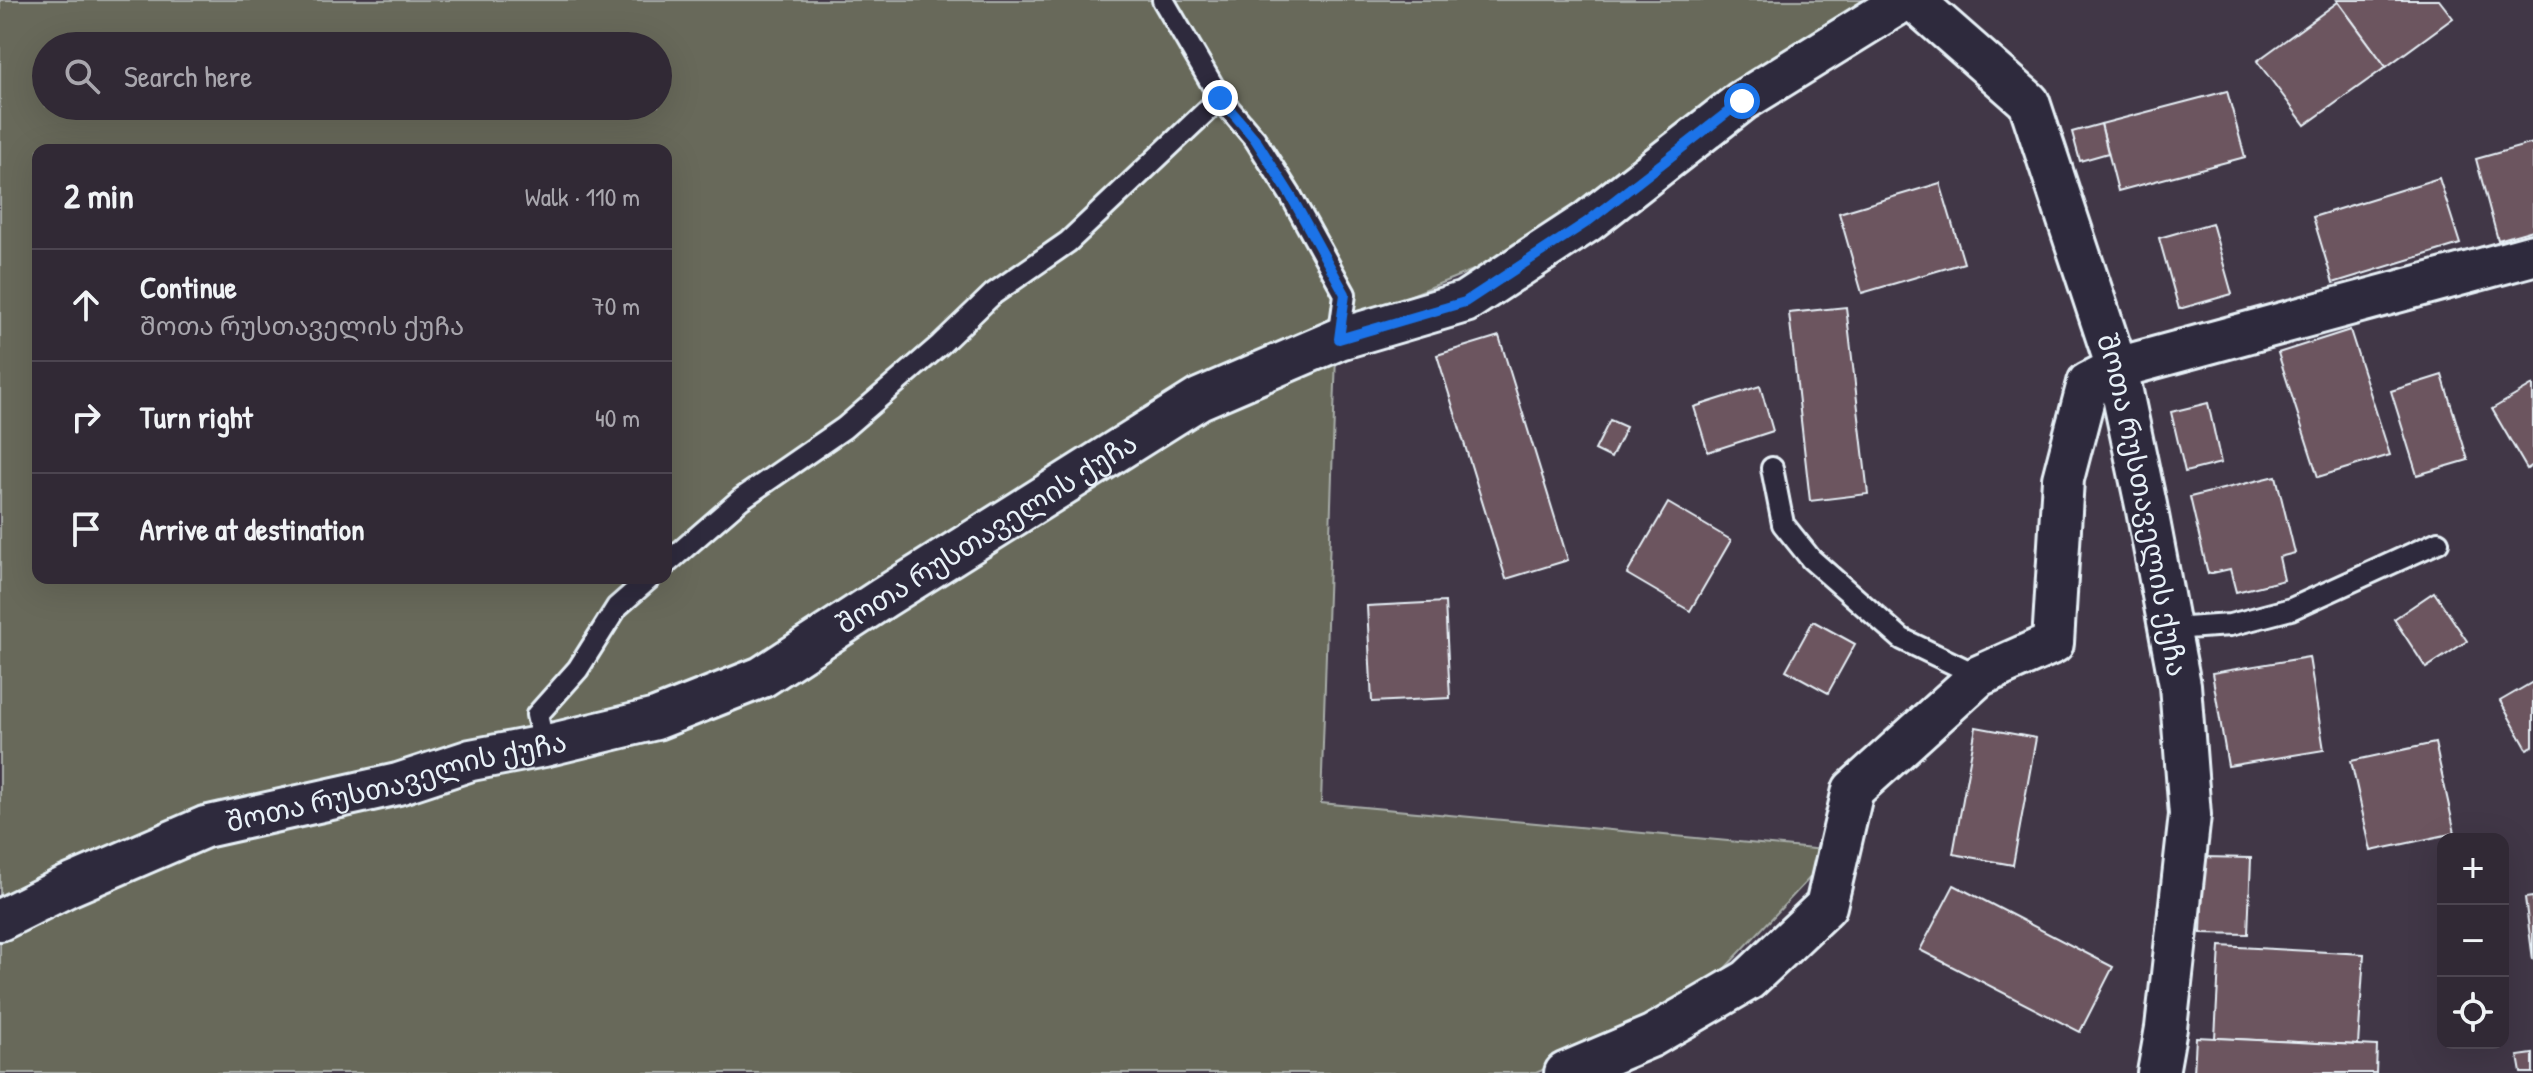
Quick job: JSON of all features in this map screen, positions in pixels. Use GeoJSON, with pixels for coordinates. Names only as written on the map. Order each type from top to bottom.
{"type":"FeatureCollection","features":[{"type":"Feature","properties":{"kind":"street","name":"შოთა რუსთაველის ქუჩა"},"geometry":{"type":"LineString","coordinates":[[0,920],[66,887],[205,827],[398,784],[471,760],[656,719],[762,677],[1199,399],[1339,339],[1465,302],[1587,222],[1742,101],[1905,0]]}},
{"type":"Feature","properties":{"kind":"street","name":"შოთა რუსთაველის ქუჩა"},"geometry":{"type":"LineString","coordinates":[[1913,0],[2029,102],[2117,368],[2171,629],[2180,685],[2190,815],[2166,1028],[2158,1073]]}},
{"type":"Feature","properties":{"kind":"street"},"geometry":{"type":"LineString","coordinates":[[1565,1073],[1652,1036],[1748,980],[1826,906],[1853,790],[1979,676],[2053,643],[2063,479],[2088,383],[2117,368],[2533,255]]}},
{"type":"Feature","properties":{"kind":"lane"},"geometry":{"type":"LineString","coordinates":[[1163,0],[1220,98],[1255,139],[1291,196],[1345,294],[1339,339]]}},
{"type":"Feature","properties":{"kind":"lane"},"geometry":{"type":"LineString","coordinates":[[672,559],[741,499],[844,428],[940,345],[993,294],[1068,242],[1220,98]]}},
{"type":"Feature","properties":{"kind":"lane"},"geometry":{"type":"LineString","coordinates":[[1772,468],[1783,524],[1811,559],[1902,639],[1979,676]]}},
{"type":"Feature","properties":{"kind":"lane"},"geometry":{"type":"LineString","coordinates":[[2171,629],[2230,625],[2291,609],[2438,542]]}},
{"type":"Feature","properties":{"kind":"lane"},"geometry":{"type":"LineString","coordinates":[[544,746],[537,715],[578,669],[617,607],[643,584]]}},
{"type":"Feature","properties":{"kind":"green space"},"geometry":{"type":"Polygon","coordinates":[[[0,0],[1870,0],[1493,262],[1337,325],[1321,803],[1835,851],[1696,999],[1536,1073],[0,1073],[0,0]]]}},
{"type":"Feature","properties":{"kind":"building"},"geometry":{"type":"Polygon","coordinates":[[[2337,0],[2439,0],[2453,18],[2386,67],[2337,0]]]}},
{"type":"Feature","properties":{"kind":"building"},"geometry":{"type":"Polygon","coordinates":[[[2338,2],[2386,67],[2305,125],[2257,61],[2338,2]]]}},
{"type":"Feature","properties":{"kind":"building"},"geometry":{"type":"Polygon","coordinates":[[[2227,91],[2245,157],[2118,191],[2101,124],[2227,91]]]}},
{"type":"Feature","properties":{"kind":"building"},"geometry":{"type":"Polygon","coordinates":[[[2101,124],[2108,153],[2080,161],[2072,132],[2101,124]]]}},
{"type":"Feature","properties":{"kind":"building"},"geometry":{"type":"Polygon","coordinates":[[[2533,143],[2533,230],[2498,240],[2476,159],[2533,143]]]}},
{"type":"Feature","properties":{"kind":"building"},"geometry":{"type":"Polygon","coordinates":[[[2439,178],[2460,244],[2333,283],[2313,217],[2439,178]]]}},
{"type":"Feature","properties":{"kind":"building"},"geometry":{"type":"Polygon","coordinates":[[[1940,183],[1964,263],[1862,293],[1839,213],[1940,183]]]}},
{"type":"Feature","properties":{"kind":"building"},"geometry":{"type":"Polygon","coordinates":[[[2212,223],[2232,294],[2179,309],[2159,238],[2212,223]]]}},
{"type":"Feature","properties":{"kind":"building"},"geometry":{"type":"Polygon","coordinates":[[[1846,307],[1868,494],[1810,501],[1789,313],[1846,307]]]}},
{"type":"Feature","properties":{"kind":"building"},"geometry":{"type":"Polygon","coordinates":[[[2350,330],[2390,455],[2318,477],[2278,353],[2350,330]]]}},
{"type":"Feature","properties":{"kind":"building"},"geometry":{"type":"Polygon","coordinates":[[[1499,336],[1568,560],[1506,579],[1437,355],[1499,336]]]}},
{"type":"Feature","properties":{"kind":"building"},"geometry":{"type":"Polygon","coordinates":[[[2442,375],[2468,460],[2417,475],[2391,391],[2442,375]]]}},
{"type":"Feature","properties":{"kind":"building"},"geometry":{"type":"Polygon","coordinates":[[[2533,385],[2533,465],[2527,469],[2492,409],[2533,385]]]}},
{"type":"Feature","properties":{"kind":"building"},"geometry":{"type":"Polygon","coordinates":[[[1760,386],[1773,431],[1708,452],[1694,407],[1760,386]]]}},
{"type":"Feature","properties":{"kind":"building"},"geometry":{"type":"Polygon","coordinates":[[[2208,403],[2221,463],[2185,472],[2171,412],[2208,403]]]}},
{"type":"Feature","properties":{"kind":"building"},"geometry":{"type":"Polygon","coordinates":[[[1610,420],[1626,427],[1611,458],[1595,450],[1610,420]]]}},
{"type":"Feature","properties":{"kind":"building"},"geometry":{"type":"Polygon","coordinates":[[[2276,476],[2295,553],[2279,557],[2284,580],[2236,592],[2230,569],[2208,574],[2190,497],[2276,476]]]}},
{"type":"Feature","properties":{"kind":"building"},"geometry":{"type":"Polygon","coordinates":[[[1668,503],[1731,540],[1690,611],[1627,574],[1668,503]]]}},
{"type":"Feature","properties":{"kind":"building"},"geometry":{"type":"Polygon","coordinates":[[[2434,592],[2467,641],[2426,668],[2394,619],[2434,592]]]}},
{"type":"Feature","properties":{"kind":"building"},"geometry":{"type":"Polygon","coordinates":[[[1445,602],[1450,698],[1372,702],[1367,606],[1445,602]]]}},
{"type":"Feature","properties":{"kind":"building"},"geometry":{"type":"Polygon","coordinates":[[[1813,621],[1855,644],[1828,693],[1786,670],[1813,621]]]}},
{"type":"Feature","properties":{"kind":"building"},"geometry":{"type":"Polygon","coordinates":[[[2309,657],[2324,750],[2228,766],[2212,673],[2309,657]]]}},
{"type":"Feature","properties":{"kind":"building"},"geometry":{"type":"Polygon","coordinates":[[[2533,682],[2533,746],[2527,749],[2500,701],[2533,682]]]}},
{"type":"Feature","properties":{"kind":"building"},"geometry":{"type":"Polygon","coordinates":[[[1976,727],[2036,738],[2013,865],[1953,854],[1976,727]]]}},
{"type":"Feature","properties":{"kind":"building"},"geometry":{"type":"Polygon","coordinates":[[[2435,743],[2455,833],[2437,833],[2437,837],[2371,851],[2351,761],[2435,743]]]}},
{"type":"Feature","properties":{"kind":"building"},"geometry":{"type":"Polygon","coordinates":[[[2204,857],[2251,858],[2248,934],[2201,933],[2204,857]]]}},
{"type":"Feature","properties":{"kind":"building"},"geometry":{"type":"Polygon","coordinates":[[[1954,885],[2113,967],[2080,1032],[1920,950],[1954,885]]]}},
{"type":"Feature","properties":{"kind":"building"},"geometry":{"type":"Polygon","coordinates":[[[2533,897],[2533,960],[2525,898],[2533,897]]]}},
{"type":"Feature","properties":{"kind":"building"},"geometry":{"type":"Polygon","coordinates":[[[2220,946],[2364,954],[2358,1045],[2215,1038],[2220,946]]]}},
{"type":"Feature","properties":{"kind":"building"},"geometry":{"type":"Polygon","coordinates":[[[2196,1037],[2377,1046],[2376,1073],[2194,1073],[2196,1037]]]}},
{"type":"Feature","properties":{"kind":"building"},"geometry":{"type":"Polygon","coordinates":[[[2533,1054],[2533,1073],[2521,1073],[2518,1056],[2533,1054]]]}},
{"type":"Feature","properties":{"kind":"route"},"geometry":{"type":"LineString","coordinates":[[1220,98],[1255,139],[1291,196],[1345,294],[1339,339],[1465,302],[1587,222],[1742,101]]}}]}
